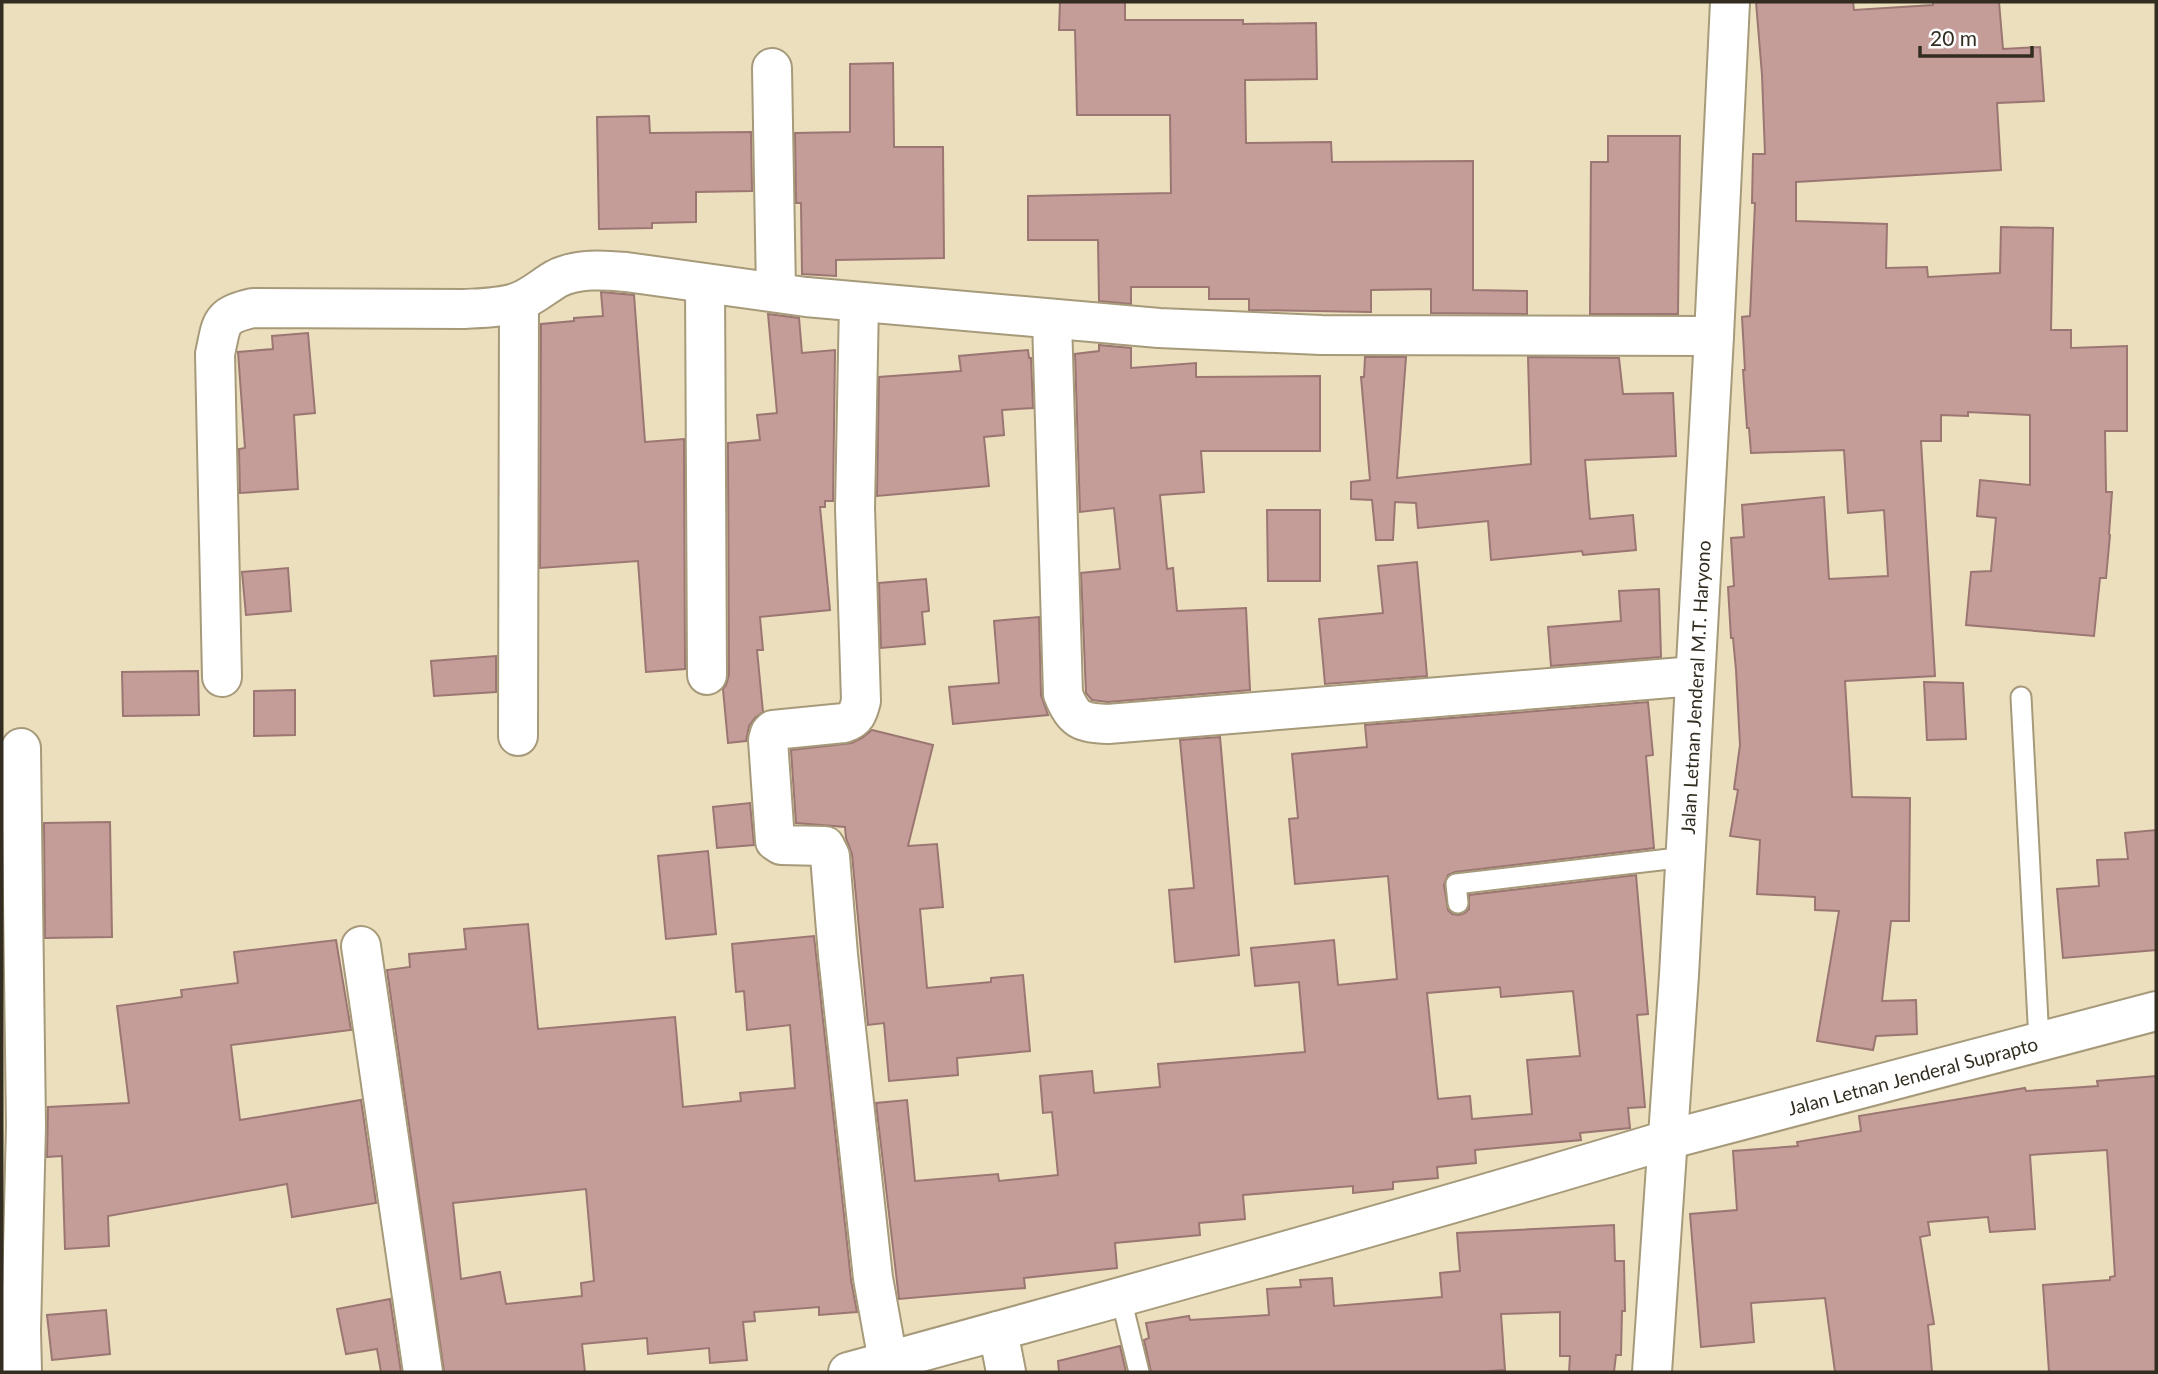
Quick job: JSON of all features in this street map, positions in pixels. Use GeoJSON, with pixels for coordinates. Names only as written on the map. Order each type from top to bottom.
{"type":"FeatureCollection","features":[{"type":"Feature","properties":{"kind":"street","name":"Jalan Letnan Jenderal M.T. Haryono"},"geometry":{"type":"LineString","coordinates":[[1652,1372],[1686,857],[1730,2]]}},
{"type":"Feature","properties":{"kind":"street"},"geometry":{"type":"LineString","coordinates":[[772,68],[776,292]]}},
{"type":"Feature","properties":{"kind":"street"},"geometry":{"type":"LineString","coordinates":[[222,677],[215,354],[221,325],[227,316],[253,308],[464,309],[497,306],[519,302],[559,277],[578,272],[626,272],[859,302],[1159,328],[1321,335],[1714,336]]}},
{"type":"Feature","properties":{"kind":"street"},"geometry":{"type":"LineString","coordinates":[[705,283],[707,675]]}},
{"type":"Feature","properties":{"kind":"street"},"geometry":{"type":"LineString","coordinates":[[518,736],[519,302]]}},
{"type":"Feature","properties":{"kind":"street"},"geometry":{"type":"LineString","coordinates":[[859,302],[855,508],[861,701],[853,720],[773,730],[769,733],[768,740],[775,841],[781,845],[825,846],[829,850],[872,1265],[888,1361]]}},
{"type":"Feature","properties":{"kind":"street"},"geometry":{"type":"LineString","coordinates":[[1052,320],[1063,694],[1070,712],[1088,723],[1135,722],[1695,676]]}},
{"type":"Feature","properties":{"kind":"street"},"geometry":{"type":"LineString","coordinates":[[21,748],[26,1126],[22,1372]]}},
{"type":"Feature","properties":{"kind":"street"},"geometry":{"type":"LineString","coordinates":[[361,946],[423,1372]]}},
{"type":"Feature","properties":{"kind":"street","name":"Jalan Letnan Jenderal Suprapto"},"geometry":{"type":"LineString","coordinates":[[848,1372],[1121,1298],[1667,1140],[2156,1011]]}},
{"type":"Feature","properties":{"kind":"street"},"geometry":{"type":"LineString","coordinates":[[998,1331],[1006,1372]]}},
{"type":"Feature","properties":{"kind":"lane"},"geometry":{"type":"LineString","coordinates":[[2021,697],[2039,1041]]}},
{"type":"Feature","properties":{"kind":"lane"},"geometry":{"type":"LineString","coordinates":[[1458,903],[1456,884],[1686,857]]}},
{"type":"Feature","properties":{"kind":"lane"},"geometry":{"type":"LineString","coordinates":[[1121,1298],[1139,1372]]}},
{"type":"Feature","properties":{"kind":"building"},"geometry":{"type":"Polygon","coordinates":[[[1060,2],[1125,2],[1125,20],[1243,20],[1243,24],[1316,23],[1317,79],[1245,80],[1246,143],[1331,142],[1332,162],[1473,161],[1473,290],[1527,291],[1527,314],[1431,313],[1431,289],[1371,290],[1371,312],[1249,310],[1249,299],[1209,299],[1209,287],[1131,287],[1131,304],[1099,301],[1098,240],[1028,240],[1028,196],[1171,193],[1170,115],[1077,115],[1075,30],[1059,30],[1060,2]]]}},
{"type":"Feature","properties":{"kind":"building"},"geometry":{"type":"Polygon","coordinates":[[[1756,2],[1853,2],[1854,10],[1933,5],[1933,2],[1999,2],[2003,49],[2040,47],[2044,101],[1997,103],[2001,170],[1796,182],[1796,221],[1887,224],[1886,268],[1927,267],[1928,277],[2000,273],[2001,227],[2053,228],[2051,330],[2071,330],[2071,348],[2127,346],[2127,431],[2105,431],[2106,492],[2112,492],[2110,535],[2106,578],[2100,578],[2094,636],[1966,625],[1971,572],[1991,571],[1996,518],[1977,516],[1980,480],[2030,485],[2030,415],[1968,412],[1968,416],[1941,415],[1941,441],[1921,441],[1935,676],[1845,681],[1852,797],[1910,798],[1909,921],[1891,921],[1882,1001],[1916,1000],[1917,1034],[1876,1036],[1873,1050],[1817,1041],[1839,911],[1815,910],[1815,897],[1757,894],[1760,840],[1730,836],[1738,790],[1734,789],[1740,745],[1728,587],[1734,586],[1731,538],[1744,537],[1742,505],[1824,497],[1829,579],[1888,576],[1884,510],[1848,513],[1844,450],[1751,453],[1743,370],[1742,317],[1750,316],[1755,203],[1752,203],[1753,154],[1765,154],[1756,2]]]}},
{"type":"Feature","properties":{"kind":"building"},"geometry":{"type":"Polygon","coordinates":[[[893,63],[894,147],[943,147],[944,258],[836,260],[836,276],[802,274],[801,203],[796,203],[795,133],[850,132],[850,64],[893,63]]]}},
{"type":"Feature","properties":{"kind":"building"},"geometry":{"type":"Polygon","coordinates":[[[649,116],[650,133],[751,132],[752,191],[696,192],[696,222],[652,223],[652,228],[599,229],[597,117],[649,116]]]}},
{"type":"Feature","properties":{"kind":"building"},"geometry":{"type":"Polygon","coordinates":[[[1608,136],[1680,136],[1678,314],[1590,314],[1591,162],[1608,162],[1608,136]]]}},
{"type":"Feature","properties":{"kind":"building"},"geometry":{"type":"Polygon","coordinates":[[[601,292],[634,295],[645,442],[684,439],[685,669],[646,672],[638,561],[540,568],[541,324],[603,316],[601,292]]]}},
{"type":"Feature","properties":{"kind":"building"},"geometry":{"type":"Polygon","coordinates":[[[768,314],[799,318],[802,353],[835,350],[833,501],[825,501],[825,507],[820,507],[830,610],[760,617],[763,650],[757,650],[763,712],[749,726],[746,741],[728,743],[723,689],[729,675],[728,443],[760,440],[757,415],[777,413],[768,314]]]}},
{"type":"Feature","properties":{"kind":"building"},"geometry":{"type":"Polygon","coordinates":[[[308,333],[315,413],[294,415],[298,489],[240,493],[239,449],[245,448],[238,352],[273,349],[272,336],[308,333]]]}},
{"type":"Feature","properties":{"kind":"building"},"geometry":{"type":"Polygon","coordinates":[[[1099,345],[1131,348],[1131,368],[1196,363],[1196,377],[1320,376],[1320,451],[1201,451],[1204,492],[1160,495],[1167,569],[1173,568],[1177,611],[1246,608],[1250,690],[1108,702],[1092,700],[1086,693],[1081,573],[1120,569],[1114,508],[1080,512],[1075,354],[1099,351],[1099,345]]]}},
{"type":"Feature","properties":{"kind":"building"},"geometry":{"type":"Polygon","coordinates":[[[1028,350],[1031,358],[1033,408],[1002,410],[1004,435],[984,437],[989,486],[877,496],[879,377],[961,371],[959,356],[1028,350]]]}},
{"type":"Feature","properties":{"kind":"building"},"geometry":{"type":"Polygon","coordinates":[[[1365,357],[1406,357],[1397,478],[1531,464],[1528,357],[1619,358],[1623,394],[1673,393],[1676,456],[1585,460],[1590,519],[1633,515],[1636,550],[1583,555],[1582,551],[1491,560],[1488,521],[1418,528],[1416,503],[1395,502],[1393,540],[1376,540],[1372,500],[1351,499],[1351,482],[1370,480],[1361,377],[1364,377],[1365,357]]]}},
{"type":"Feature","properties":{"kind":"building"},"geometry":{"type":"Polygon","coordinates":[[[1267,510],[1320,510],[1320,581],[1268,581],[1267,510]]]}},
{"type":"Feature","properties":{"kind":"building"},"geometry":{"type":"Polygon","coordinates":[[[1417,562],[1427,676],[1325,684],[1319,619],[1383,613],[1378,566],[1417,562]]]}},
{"type":"Feature","properties":{"kind":"building"},"geometry":{"type":"Polygon","coordinates":[[[288,568],[291,611],[246,615],[242,572],[288,568]]]}},
{"type":"Feature","properties":{"kind":"building"},"geometry":{"type":"Polygon","coordinates":[[[926,579],[929,611],[922,612],[925,644],[881,648],[879,583],[926,579]]]}},
{"type":"Feature","properties":{"kind":"building"},"geometry":{"type":"Polygon","coordinates":[[[1659,589],[1661,657],[1551,666],[1548,627],[1621,621],[1619,591],[1659,589]]]}},
{"type":"Feature","properties":{"kind":"building"},"geometry":{"type":"Polygon","coordinates":[[[1039,617],[1041,695],[1048,715],[953,724],[949,687],[999,683],[994,621],[1039,617]]]}},
{"type":"Feature","properties":{"kind":"building"},"geometry":{"type":"Polygon","coordinates":[[[496,656],[496,692],[434,696],[431,661],[496,656]]]}},
{"type":"Feature","properties":{"kind":"building"},"geometry":{"type":"Polygon","coordinates":[[[198,671],[199,715],[123,716],[122,672],[198,671]]]}},
{"type":"Feature","properties":{"kind":"building"},"geometry":{"type":"Polygon","coordinates":[[[1924,682],[1963,683],[1966,739],[1927,740],[1924,682]]]}},
{"type":"Feature","properties":{"kind":"building"},"geometry":{"type":"Polygon","coordinates":[[[295,690],[295,735],[254,736],[254,691],[295,690]]]}},
{"type":"Feature","properties":{"kind":"building"},"geometry":{"type":"Polygon","coordinates":[[[1648,702],[1653,755],[1646,756],[1654,848],[1455,872],[1448,875],[1444,885],[1448,910],[1459,915],[1469,909],[1469,895],[1636,875],[1648,1014],[1637,1015],[1645,1107],[1628,1108],[1630,1128],[1580,1133],[1581,1140],[1475,1150],[1476,1163],[1437,1167],[1438,1178],[1393,1182],[1393,1189],[1353,1193],[1353,1186],[1243,1195],[1245,1219],[1199,1223],[1200,1235],[1115,1243],[1117,1268],[1024,1278],[1025,1288],[899,1299],[876,1103],[907,1100],[915,1181],[998,1174],[999,1181],[1058,1175],[1052,1112],[1043,1113],[1040,1076],[1092,1071],[1094,1093],[1160,1087],[1158,1064],[1305,1052],[1299,982],[1255,986],[1251,948],[1334,940],[1338,985],[1397,979],[1388,876],[1295,884],[1289,819],[1298,818],[1292,754],[1367,747],[1365,725],[1648,702]],[[1500,987],[1427,993],[1438,1099],[1470,1096],[1472,1119],[1532,1114],[1527,1060],[1580,1056],[1573,991],[1501,997],[1500,987]]]}},
{"type":"Feature","properties":{"kind":"building"},"geometry":{"type":"Polygon","coordinates":[[[872,730],[933,745],[908,846],[937,844],[943,907],[920,909],[927,988],[991,982],[991,978],[1023,975],[1030,1051],[957,1058],[958,1075],[889,1081],[884,1023],[868,1025],[852,854],[845,827],[796,823],[791,750],[852,743],[872,730]]]}},
{"type":"Feature","properties":{"kind":"building"},"geometry":{"type":"Polygon","coordinates":[[[1220,737],[1239,955],[1175,962],[1169,890],[1194,888],[1180,740],[1220,737]]]}},
{"type":"Feature","properties":{"kind":"building"},"geometry":{"type":"Polygon","coordinates":[[[750,803],[754,845],[717,848],[713,807],[750,803]]]}},
{"type":"Feature","properties":{"kind":"building"},"geometry":{"type":"Polygon","coordinates":[[[110,822],[112,937],[45,938],[44,823],[110,822]]]}},
{"type":"Feature","properties":{"kind":"building"},"geometry":{"type":"Polygon","coordinates":[[[2156,830],[2156,950],[2063,958],[2057,889],[2099,886],[2097,860],[2128,859],[2125,833],[2156,830]]]}},
{"type":"Feature","properties":{"kind":"building"},"geometry":{"type":"Polygon","coordinates":[[[708,851],[716,934],[666,939],[658,856],[708,851]]]}},
{"type":"Feature","properties":{"kind":"building"},"geometry":{"type":"Polygon","coordinates":[[[528,924],[538,1029],[675,1017],[683,1107],[741,1101],[740,1093],[795,1088],[790,1025],[747,1030],[744,991],[736,992],[732,944],[814,936],[851,1280],[857,1312],[819,1315],[819,1307],[754,1312],[755,1321],[743,1322],[747,1360],[710,1363],[709,1348],[648,1354],[647,1338],[582,1344],[585,1372],[444,1372],[387,970],[410,967],[409,954],[466,949],[464,929],[528,924]],[[586,1189],[453,1203],[461,1279],[500,1272],[506,1304],[582,1296],[581,1283],[594,1281],[586,1189]]]}},
{"type":"Feature","properties":{"kind":"building"},"geometry":{"type":"Polygon","coordinates":[[[336,940],[351,1030],[231,1045],[240,1120],[361,1100],[376,1203],[292,1217],[287,1184],[108,1216],[109,1246],[65,1249],[62,1156],[47,1157],[48,1107],[129,1103],[117,1006],[182,997],[181,990],[238,983],[234,952],[336,940]]]}},
{"type":"Feature","properties":{"kind":"building"},"geometry":{"type":"Polygon","coordinates":[[[2156,1076],[2156,1372],[2049,1372],[2043,1285],[2110,1280],[2110,1277],[2115,1276],[2107,1150],[2030,1155],[2035,1229],[1990,1232],[1988,1217],[1928,1222],[1930,1235],[1920,1237],[1934,1324],[1928,1325],[1932,1372],[1835,1372],[1825,1298],[1751,1303],[1754,1342],[1701,1347],[1690,1214],[1737,1210],[1733,1151],[1798,1146],[1797,1142],[1861,1131],[1859,1116],[2025,1088],[2026,1091],[2098,1086],[2097,1081],[2156,1076]]]}},
{"type":"Feature","properties":{"kind":"building"},"geometry":{"type":"Polygon","coordinates":[[[1614,1225],[1615,1261],[1624,1261],[1625,1311],[1622,1311],[1621,1355],[1616,1355],[1614,1372],[1569,1372],[1570,1356],[1560,1356],[1560,1312],[1501,1314],[1505,1370],[1151,1372],[1144,1340],[1149,1338],[1146,1323],[1189,1316],[1190,1320],[1269,1315],[1267,1289],[1301,1287],[1300,1280],[1332,1278],[1334,1306],[1442,1297],[1440,1273],[1460,1271],[1457,1233],[1614,1225]]]}},
{"type":"Feature","properties":{"kind":"building"},"geometry":{"type":"Polygon","coordinates":[[[390,1299],[401,1372],[381,1372],[377,1349],[346,1354],[337,1309],[390,1299]]]}},
{"type":"Feature","properties":{"kind":"building"},"geometry":{"type":"Polygon","coordinates":[[[106,1310],[110,1354],[52,1360],[47,1315],[106,1310]]]}},
{"type":"Feature","properties":{"kind":"building"},"geometry":{"type":"Polygon","coordinates":[[[1120,1346],[1126,1372],[1059,1372],[1058,1361],[1120,1346]]]}}]}
